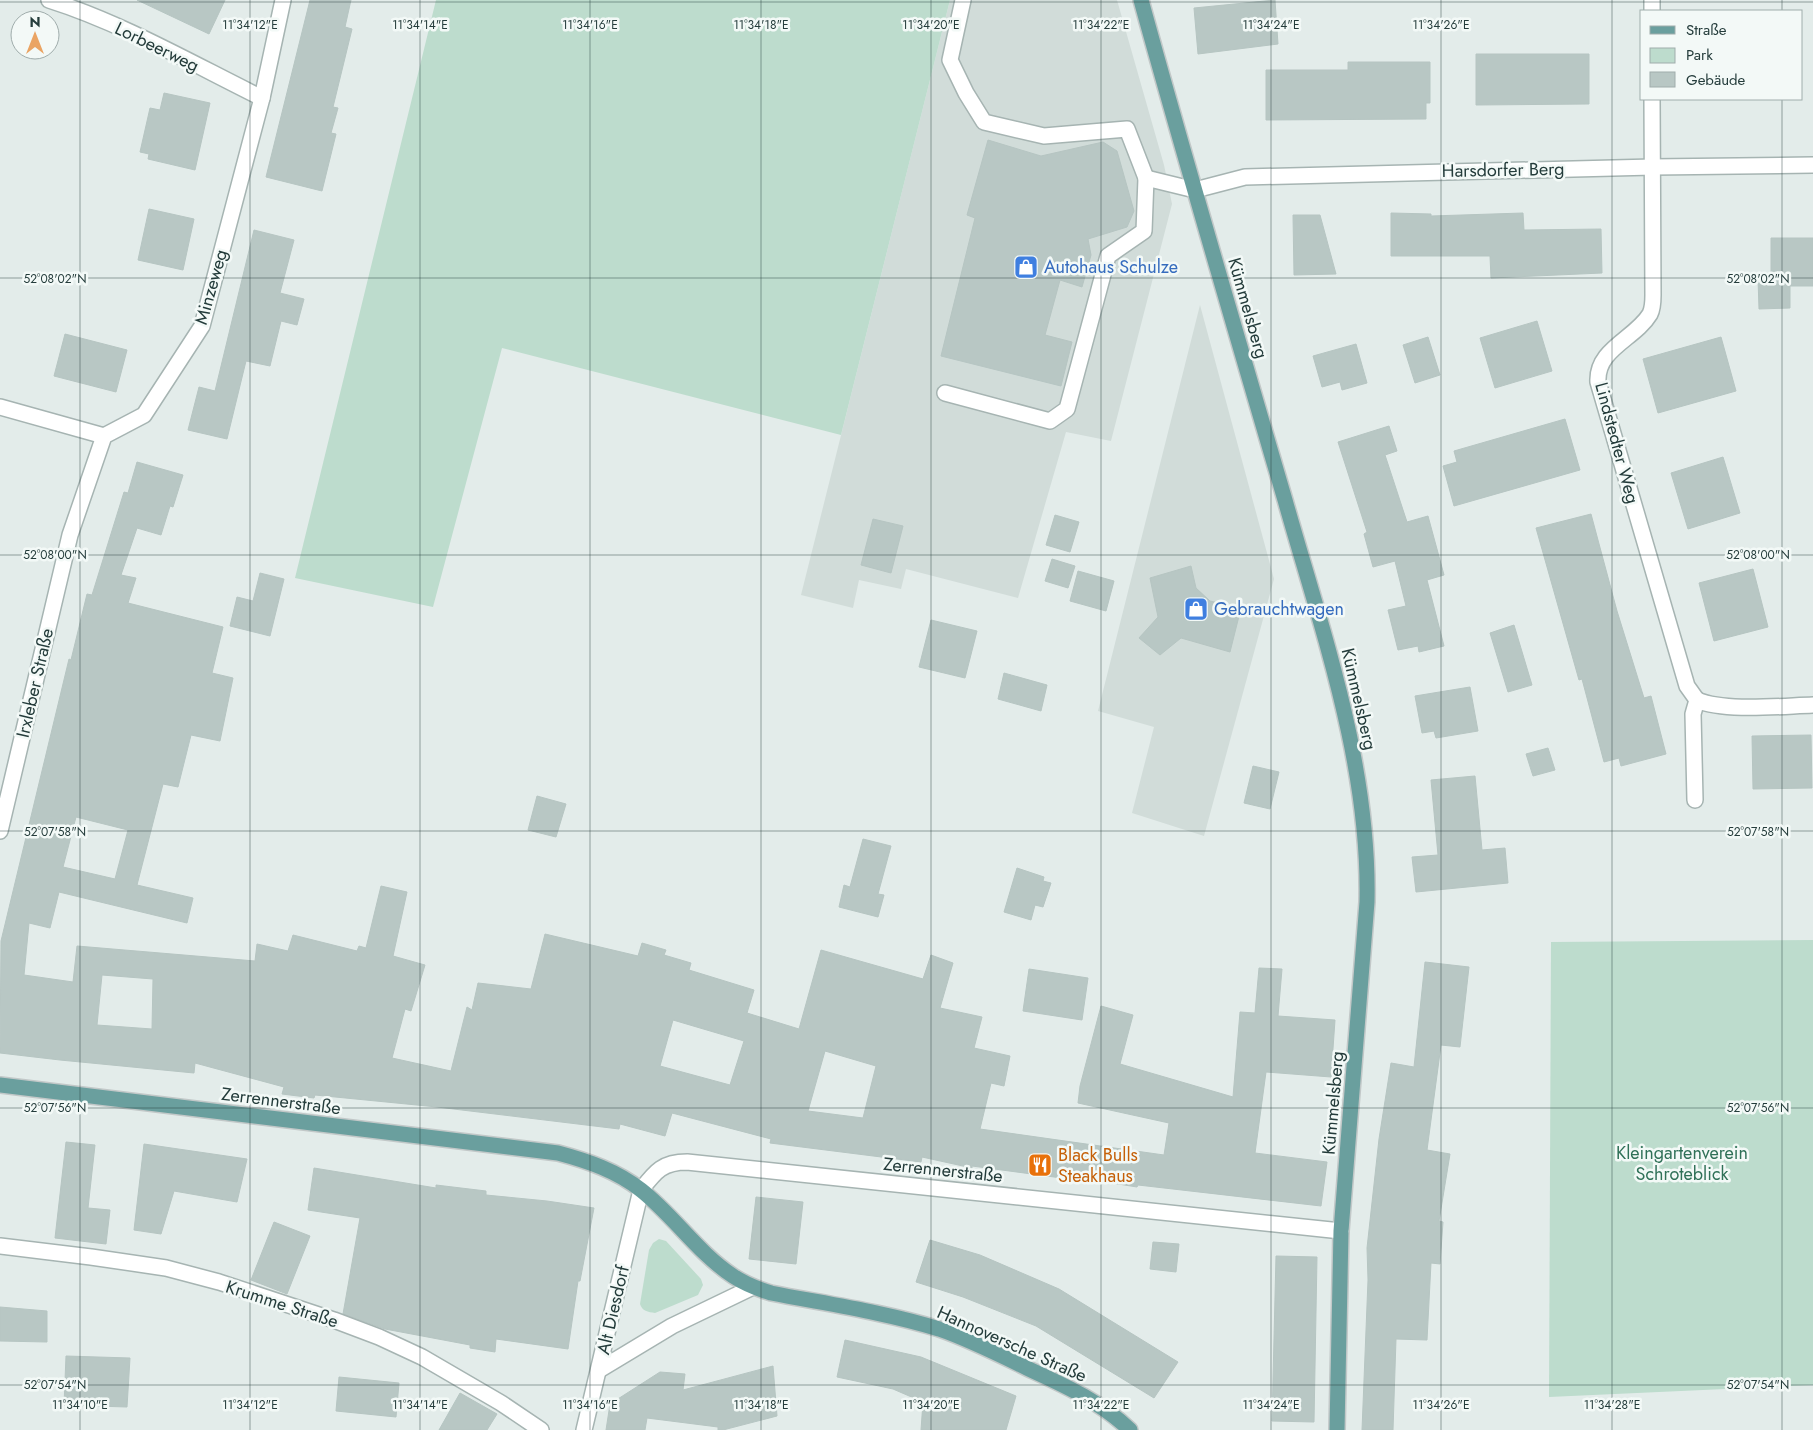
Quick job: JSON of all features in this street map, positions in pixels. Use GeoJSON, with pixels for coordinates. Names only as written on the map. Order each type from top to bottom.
{"type":"FeatureCollection","features":[{"type":"Feature","properties":{"kind":"main road","name":"Kümmelsberg"},"geometry":{"type":"LineString","coordinates":[[1141,0],[1330,656],[1360,788],[1367,854],[1367,902],[1341,1230],[1337,1430]]}},
{"type":"Feature","properties":{"kind":"main road","name":"Zerrennerstraße"},"geometry":{"type":"LineString","coordinates":[[0,1085],[558,1153]]}},
{"type":"Feature","properties":{"kind":"main road","name":"Hannoversche Straße"},"geometry":{"type":"LineString","coordinates":[[558,1153],[608,1169],[642,1190],[716,1263],[753,1287],[771,1293],[904,1320],[941,1330],[981,1346],[1078,1392],[1101,1406],[1130,1430]]}},
{"type":"Feature","properties":{"kind":"street","name":"Lorbeerweg"},"geometry":{"type":"LineString","coordinates":[[49,0],[66,5],[131,33],[262,98]]}},
{"type":"Feature","properties":{"kind":"street","name":"Minzeweg"},"geometry":{"type":"LineString","coordinates":[[104,436],[144,414],[202,326],[262,98],[283,0]]}},
{"type":"Feature","properties":{"kind":"street"},"geometry":{"type":"LineString","coordinates":[[945,393],[1050,421],[1067,408],[1108,256],[1144,231],[1146,178],[1127,129],[1044,136],[984,122],[966,93],[950,60],[963,0]]}},
{"type":"Feature","properties":{"kind":"street","name":"Lindstedter Weg"},"geometry":{"type":"LineString","coordinates":[[1652,100],[1654,294],[1652,309],[1646,320],[1603,360],[1599,370],[1598,382],[1687,686],[1697,700]]}},
{"type":"Feature","properties":{"kind":"street","name":"Harsdorfer Berg"},"geometry":{"type":"LineString","coordinates":[[1195,190],[1245,177],[1813,165]]}},
{"type":"Feature","properties":{"kind":"street"},"geometry":{"type":"LineString","coordinates":[[1146,178],[1195,190]]}},
{"type":"Feature","properties":{"kind":"street"},"geometry":{"type":"LineString","coordinates":[[0,407],[104,436]]}},
{"type":"Feature","properties":{"kind":"street","name":"Irxleber Straße"},"geometry":{"type":"LineString","coordinates":[[0,832],[70,535],[104,436]]}},
{"type":"Feature","properties":{"kind":"street"},"geometry":{"type":"LineString","coordinates":[[1694,800],[1693,714],[1697,700],[1727,707],[1813,705]]}},
{"type":"Feature","properties":{"kind":"street","name":"Zerrennerstraße"},"geometry":{"type":"LineString","coordinates":[[642,1190],[658,1169],[670,1164],[687,1162],[1341,1230]]}},
{"type":"Feature","properties":{"kind":"street","name":"Alt Diesdorf"},"geometry":{"type":"LineString","coordinates":[[584,1430],[642,1190]]}},
{"type":"Feature","properties":{"kind":"street","name":"Krumme Straße"},"geometry":{"type":"LineString","coordinates":[[0,1246],[166,1268],[219,1282],[334,1320],[379,1337],[422,1357],[502,1403],[541,1430]]}},
{"type":"Feature","properties":{"kind":"street"},"geometry":{"type":"LineString","coordinates":[[599,1370],[672,1326],[753,1287]]}},
{"type":"Feature","properties":{"kind":"shaded area"},"geometry":{"type":"Polygon","coordinates":[[[950,0],[1117,0],[1164,165],[1172,204],[1111,441],[1066,432],[1018,598],[906,569],[901,589],[859,580],[853,608],[801,595],[950,0]]]}},
{"type":"Feature","properties":{"kind":"shaded area"},"geometry":{"type":"Polygon","coordinates":[[[1200,305],[1274,579],[1204,836],[1132,813],[1154,727],[1098,711],[1200,305]]]}},
{"type":"Feature","properties":{"kind":"green space"},"geometry":{"type":"Polygon","coordinates":[[[436,0],[950,0],[841,435],[502,348],[433,607],[295,578],[436,0]]]}},
{"type":"Feature","properties":{"kind":"green space","name":"Kleingartenverein Schroteblick"},"geometry":{"type":"Polygon","coordinates":[[[1813,940],[1813,1385],[1549,1397],[1551,942],[1813,940]]]}},
{"type":"Feature","properties":{"kind":"green space"},"geometry":{"type":"Polygon","coordinates":[[[659,1239],[666,1241],[701,1279],[703,1285],[698,1295],[655,1313],[644,1310],[640,1304],[649,1250],[653,1243],[659,1239]]]}},
{"type":"Feature","properties":{"kind":"building"},"geometry":{"type":"Polygon","coordinates":[[[137,0],[225,0],[209,34],[137,0]]]}},
{"type":"Feature","properties":{"kind":"building"},"geometry":{"type":"Polygon","coordinates":[[[310,0],[351,0],[345,27],[352,29],[333,107],[338,108],[331,133],[336,134],[322,191],[266,177],[310,0]]]}},
{"type":"Feature","properties":{"kind":"building"},"geometry":{"type":"Polygon","coordinates":[[[1275,0],[1278,44],[1198,54],[1194,8],[1275,0]]]}},
{"type":"Feature","properties":{"kind":"building"},"geometry":{"type":"Polygon","coordinates":[[[1476,54],[1589,54],[1589,104],[1476,105],[1476,54]]]}},
{"type":"Feature","properties":{"kind":"building"},"geometry":{"type":"Polygon","coordinates":[[[1348,62],[1430,62],[1430,103],[1426,103],[1426,119],[1266,120],[1266,70],[1348,70],[1348,62]]]}},
{"type":"Feature","properties":{"kind":"building"},"geometry":{"type":"Polygon","coordinates":[[[164,93],[210,103],[195,170],[148,159],[149,154],[140,152],[150,108],[160,110],[164,93]]]}},
{"type":"Feature","properties":{"kind":"building","name":"Autohaus Schulze"},"geometry":{"type":"Polygon","coordinates":[[[988,140],[1041,156],[1103,142],[1117,151],[1134,211],[1127,227],[1088,239],[1091,255],[1082,287],[1060,280],[1045,335],[1072,342],[1061,386],[941,356],[975,218],[967,215],[988,140]]]}},
{"type":"Feature","properties":{"kind":"building"},"geometry":{"type":"Polygon","coordinates":[[[149,209],[194,219],[183,270],[138,260],[149,209]]]}},
{"type":"Feature","properties":{"kind":"building"},"geometry":{"type":"Polygon","coordinates":[[[1391,213],[1431,214],[1431,216],[1523,213],[1524,230],[1601,229],[1602,273],[1491,278],[1490,256],[1391,256],[1391,213]]]}},
{"type":"Feature","properties":{"kind":"building"},"geometry":{"type":"Polygon","coordinates":[[[1293,215],[1320,215],[1336,274],[1294,275],[1293,215]]]}},
{"type":"Feature","properties":{"kind":"building"},"geometry":{"type":"Polygon","coordinates":[[[254,230],[294,240],[280,293],[304,299],[297,325],[281,321],[270,366],[246,361],[227,439],[188,430],[199,387],[215,391],[254,230]]]}},
{"type":"Feature","properties":{"kind":"building"},"geometry":{"type":"Polygon","coordinates":[[[1771,238],[1813,238],[1813,286],[1790,286],[1790,308],[1759,309],[1758,278],[1771,278],[1771,238]]]}},
{"type":"Feature","properties":{"kind":"building"},"geometry":{"type":"Polygon","coordinates":[[[1537,321],[1552,371],[1495,388],[1480,338],[1537,321]]]}},
{"type":"Feature","properties":{"kind":"building"},"geometry":{"type":"Polygon","coordinates":[[[65,334],[127,350],[116,392],[54,376],[65,334]]]}},
{"type":"Feature","properties":{"kind":"building"},"geometry":{"type":"Polygon","coordinates":[[[1428,337],[1440,375],[1415,383],[1403,345],[1428,337]]]}},
{"type":"Feature","properties":{"kind":"building"},"geometry":{"type":"Polygon","coordinates":[[[1721,337],[1736,391],[1658,413],[1643,359],[1721,337]]]}},
{"type":"Feature","properties":{"kind":"building"},"geometry":{"type":"Polygon","coordinates":[[[1356,344],[1367,383],[1342,390],[1340,382],[1322,387],[1313,356],[1356,344]]]}},
{"type":"Feature","properties":{"kind":"building"},"geometry":{"type":"Polygon","coordinates":[[[1565,419],[1580,470],[1454,506],[1443,466],[1457,462],[1454,451],[1565,419]]]}},
{"type":"Feature","properties":{"kind":"building"},"geometry":{"type":"Polygon","coordinates":[[[1389,426],[1397,451],[1385,455],[1407,522],[1428,516],[1444,575],[1427,580],[1444,646],[1419,652],[1418,646],[1398,650],[1388,610],[1406,606],[1395,561],[1373,567],[1364,534],[1367,532],[1338,442],[1389,426]]]}},
{"type":"Feature","properties":{"kind":"building"},"geometry":{"type":"Polygon","coordinates":[[[1723,457],[1740,513],[1688,529],[1671,473],[1723,457]]]}},
{"type":"Feature","properties":{"kind":"building"},"geometry":{"type":"Polygon","coordinates":[[[137,462],[183,475],[173,507],[170,506],[161,535],[137,528],[121,575],[136,578],[128,603],[223,627],[212,673],[233,678],[220,741],[191,735],[178,787],[163,784],[137,885],[193,898],[187,923],[59,892],[50,928],[29,923],[24,975],[73,982],[77,946],[255,961],[257,944],[288,951],[293,935],[357,951],[359,946],[366,948],[381,886],[407,892],[393,956],[425,965],[411,1011],[405,1009],[392,1058],[451,1071],[467,1007],[472,1010],[478,983],[531,989],[545,934],[638,956],[642,943],[666,950],[664,955],[691,963],[689,970],[754,990],[747,1013],[799,1029],[821,950],[923,979],[931,955],[953,963],[940,1008],[982,1017],[974,1048],[1010,1056],[1004,1086],[991,1083],[980,1129],[1164,1155],[1169,1123],[1078,1103],[1080,1086],[1101,1006],[1133,1015],[1120,1064],[1233,1097],[1240,1012],[1255,1013],[1259,968],[1282,969],[1278,1016],[1335,1020],[1331,1077],[1266,1072],[1255,1153],[1327,1162],[1321,1206],[1138,1185],[1137,1187],[972,1166],[972,1168],[922,1157],[921,1162],[770,1143],[771,1139],[672,1113],[665,1136],[620,1124],[619,1129],[437,1107],[315,1095],[314,1098],[282,1094],[284,1087],[195,1063],[194,1073],[0,1053],[1,941],[69,659],[71,660],[87,594],[92,595],[124,492],[128,493],[137,462]],[[76,817],[63,867],[115,879],[128,830],[76,817]],[[102,975],[97,1025],[152,1029],[153,979],[102,975]],[[673,1020],[660,1066],[730,1085],[744,1041],[673,1020]],[[825,1051],[808,1111],[863,1118],[876,1066],[825,1051]]]}},
{"type":"Feature","properties":{"kind":"building"},"geometry":{"type":"Polygon","coordinates":[[[1591,514],[1617,611],[1644,698],[1651,696],[1666,754],[1621,766],[1619,758],[1604,762],[1582,679],[1579,680],[1536,528],[1591,514]]]}},
{"type":"Feature","properties":{"kind":"building"},"geometry":{"type":"Polygon","coordinates":[[[1055,515],[1079,522],[1070,552],[1046,545],[1055,515]]]}},
{"type":"Feature","properties":{"kind":"building"},"geometry":{"type":"Polygon","coordinates":[[[873,519],[903,526],[891,573],[861,565],[873,519]]]}},
{"type":"Feature","properties":{"kind":"building"},"geometry":{"type":"Polygon","coordinates":[[[1052,559],[1075,566],[1068,588],[1045,581],[1052,559]]]}},
{"type":"Feature","properties":{"kind":"building"},"geometry":{"type":"Polygon","coordinates":[[[1191,566],[1196,588],[1210,601],[1241,608],[1230,652],[1181,638],[1160,655],[1139,638],[1158,617],[1150,578],[1191,566]]]}},
{"type":"Feature","properties":{"kind":"building"},"geometry":{"type":"Polygon","coordinates":[[[1753,569],[1768,627],[1714,641],[1699,583],[1753,569]]]}},
{"type":"Feature","properties":{"kind":"building"},"geometry":{"type":"Polygon","coordinates":[[[1078,571],[1114,581],[1106,611],[1070,601],[1078,571]]]}},
{"type":"Feature","properties":{"kind":"building"},"geometry":{"type":"Polygon","coordinates":[[[260,573],[284,579],[270,636],[230,626],[237,597],[253,601],[260,573]]]}},
{"type":"Feature","properties":{"kind":"building"},"geometry":{"type":"Polygon","coordinates":[[[931,620],[977,631],[965,678],[919,667],[931,620]]]}},
{"type":"Feature","properties":{"kind":"building"},"geometry":{"type":"Polygon","coordinates":[[[1514,625],[1532,685],[1508,692],[1490,633],[1514,625]]]}},
{"type":"Feature","properties":{"kind":"building"},"geometry":{"type":"Polygon","coordinates":[[[1004,673],[1047,685],[1041,711],[998,699],[1004,673]]]}},
{"type":"Feature","properties":{"kind":"building"},"geometry":{"type":"Polygon","coordinates":[[[1470,687],[1478,731],[1436,738],[1434,731],[1422,733],[1415,696],[1470,687]]]}},
{"type":"Feature","properties":{"kind":"building"},"geometry":{"type":"Polygon","coordinates":[[[1811,735],[1812,788],[1753,789],[1752,736],[1811,735]]]}},
{"type":"Feature","properties":{"kind":"building"},"geometry":{"type":"Polygon","coordinates":[[[1548,748],[1555,770],[1533,776],[1526,754],[1548,748]]]}},
{"type":"Feature","properties":{"kind":"building"},"geometry":{"type":"Polygon","coordinates":[[[1253,766],[1279,772],[1270,809],[1244,803],[1253,766]]]}},
{"type":"Feature","properties":{"kind":"building"},"geometry":{"type":"Polygon","coordinates":[[[1475,776],[1482,850],[1505,848],[1508,883],[1416,892],[1412,857],[1438,855],[1431,780],[1475,776]]]}},
{"type":"Feature","properties":{"kind":"building"},"geometry":{"type":"Polygon","coordinates":[[[537,796],[566,804],[556,837],[528,830],[537,796]]]}},
{"type":"Feature","properties":{"kind":"building"},"geometry":{"type":"Polygon","coordinates":[[[863,839],[891,846],[878,894],[884,895],[878,917],[839,907],[844,885],[850,887],[863,839]]]}},
{"type":"Feature","properties":{"kind":"building"},"geometry":{"type":"Polygon","coordinates":[[[1017,868],[1044,877],[1043,881],[1051,883],[1043,907],[1035,905],[1031,920],[1004,912],[1017,868]]]}},
{"type":"Feature","properties":{"kind":"building"},"geometry":{"type":"Polygon","coordinates":[[[1425,962],[1469,967],[1460,1047],[1441,1045],[1427,1150],[1450,1154],[1439,1221],[1443,1222],[1440,1264],[1431,1263],[1427,1340],[1396,1339],[1393,1430],[1362,1430],[1368,1280],[1367,1248],[1379,1139],[1391,1063],[1414,1067],[1425,962]]]}},
{"type":"Feature","properties":{"kind":"building"},"geometry":{"type":"Polygon","coordinates":[[[1029,969],[1088,978],[1082,1020],[1023,1011],[1029,969]]]}},
{"type":"Feature","properties":{"kind":"building"},"geometry":{"type":"Polygon","coordinates":[[[66,1142],[95,1145],[88,1208],[110,1210],[106,1244],[55,1238],[66,1142]]]}},
{"type":"Feature","properties":{"kind":"building"},"geometry":{"type":"Polygon","coordinates":[[[144,1144],[247,1159],[237,1202],[174,1191],[161,1234],[134,1230],[144,1144]]]}},
{"type":"Feature","properties":{"kind":"building"},"geometry":{"type":"Polygon","coordinates":[[[314,1168],[436,1188],[436,1185],[486,1191],[486,1195],[594,1208],[580,1281],[578,1281],[568,1349],[496,1339],[495,1352],[470,1348],[470,1345],[385,1329],[343,1314],[360,1218],[308,1210],[314,1168]]]}},
{"type":"Feature","properties":{"kind":"building"},"geometry":{"type":"Polygon","coordinates":[[[756,1197],[803,1202],[796,1264],[749,1259],[756,1197]]]}},
{"type":"Feature","properties":{"kind":"building"},"geometry":{"type":"Polygon","coordinates":[[[274,1222],[310,1236],[287,1294],[251,1280],[274,1222]]]}},
{"type":"Feature","properties":{"kind":"building"},"geometry":{"type":"Polygon","coordinates":[[[930,1240],[980,1255],[1059,1289],[1178,1362],[1154,1398],[1036,1326],[963,1297],[916,1282],[930,1240]]]}},
{"type":"Feature","properties":{"kind":"building"},"geometry":{"type":"Polygon","coordinates":[[[1153,1242],[1179,1244],[1176,1272],[1150,1269],[1153,1242]]]}},
{"type":"Feature","properties":{"kind":"building"},"geometry":{"type":"Polygon","coordinates":[[[1276,1256],[1317,1257],[1314,1422],[1272,1421],[1276,1256]]]}},
{"type":"Feature","properties":{"kind":"building"},"geometry":{"type":"Polygon","coordinates":[[[0,1307],[47,1311],[47,1342],[0,1341],[0,1307]]]}},
{"type":"Feature","properties":{"kind":"building"},"geometry":{"type":"Polygon","coordinates":[[[845,1340],[921,1357],[1016,1396],[1006,1430],[921,1430],[923,1402],[893,1389],[837,1377],[845,1340]]]}},
{"type":"Feature","properties":{"kind":"building"},"geometry":{"type":"Polygon","coordinates":[[[66,1356],[130,1358],[127,1407],[64,1405],[66,1356]]]}},
{"type":"Feature","properties":{"kind":"building"},"geometry":{"type":"Polygon","coordinates":[[[773,1366],[777,1416],[723,1430],[718,1430],[718,1427],[647,1418],[645,1430],[606,1430],[610,1404],[660,1372],[685,1374],[683,1390],[773,1366]]]}},
{"type":"Feature","properties":{"kind":"building"},"geometry":{"type":"Polygon","coordinates":[[[339,1377],[399,1383],[396,1417],[336,1411],[339,1377]]]}},
{"type":"Feature","properties":{"kind":"building"},"geometry":{"type":"Polygon","coordinates":[[[460,1393],[497,1414],[487,1430],[439,1430],[460,1393]]]}},
{"type":"Feature","properties":{"kind":"place","name":"Autohaus Schulze"},"geometry":{"type":"Point","coordinates":[1026,267]}},
{"type":"Feature","properties":{"kind":"place","name":"Gebrauchtwagen"},"geometry":{"type":"Point","coordinates":[1196,609]}},
{"type":"Feature","properties":{"kind":"place","name":"Black Bulls Steakhaus"},"geometry":{"type":"Point","coordinates":[1040,1165]}}]}
